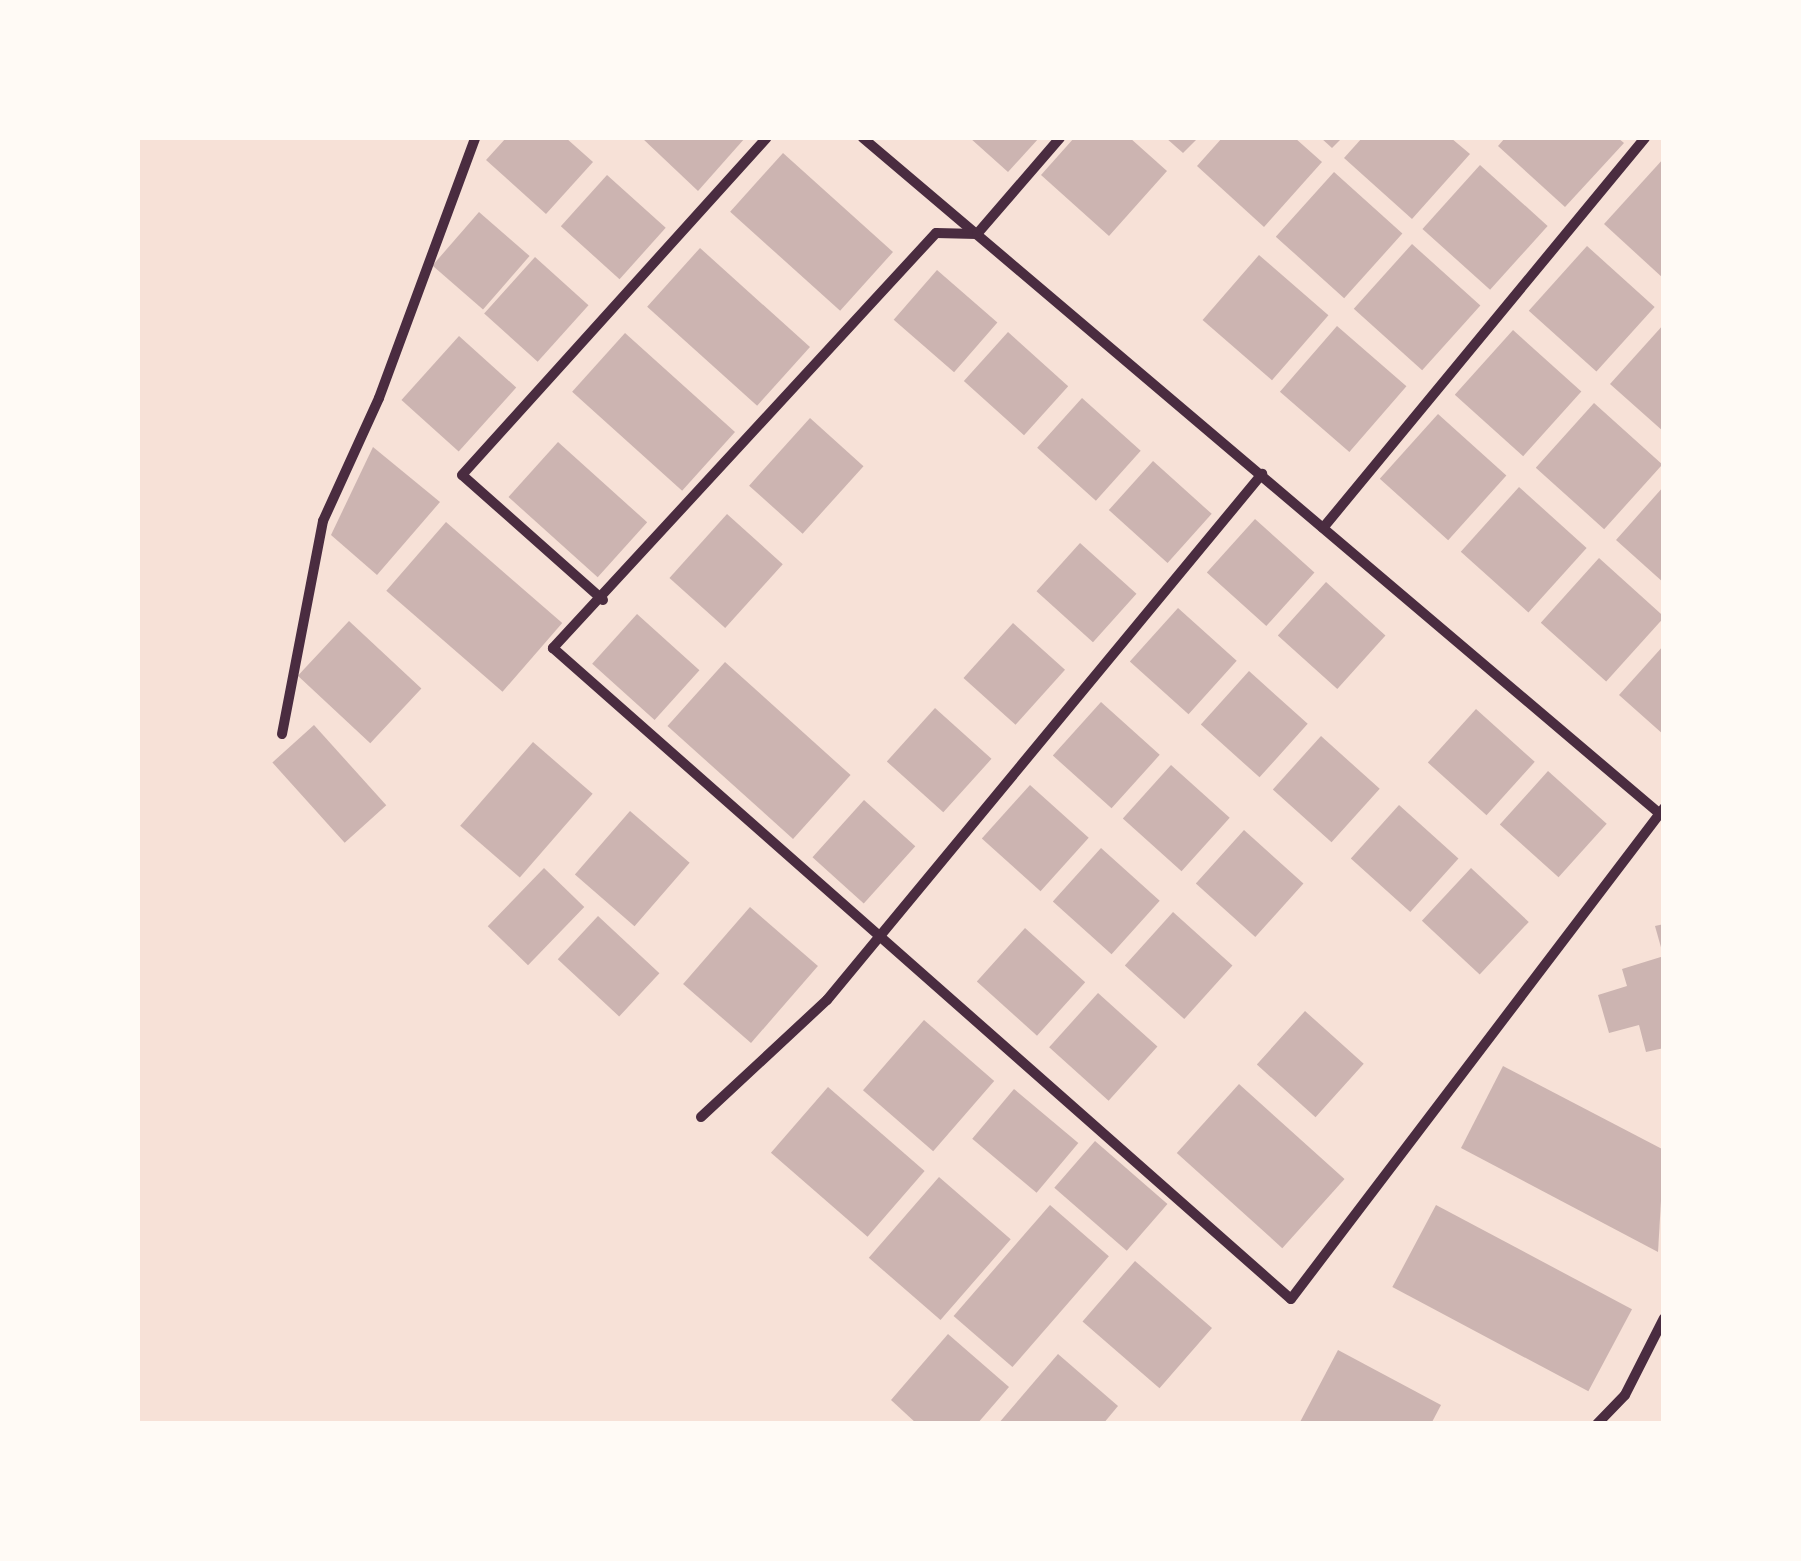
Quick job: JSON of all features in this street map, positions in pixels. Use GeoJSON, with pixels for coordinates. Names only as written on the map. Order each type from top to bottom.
{"type":"FeatureCollection","features":[{"type":"Feature","properties":{"kind":"street"},"geometry":{"type":"LineString","coordinates":[[282,734],[323,521],[380,398],[475,138]]}},
{"type":"Feature","properties":{"kind":"street"},"geometry":{"type":"LineString","coordinates":[[603,600],[462,475],[766,138]]}},
{"type":"Feature","properties":{"kind":"street"},"geometry":{"type":"LineString","coordinates":[[863,138],[977,234],[1262,474],[1323,528],[1661,810],[1291,1298],[553,648],[603,600],[936,233],[977,234]]}},
{"type":"Feature","properties":{"kind":"street"},"geometry":{"type":"LineString","coordinates":[[977,234],[1060,138]]}},
{"type":"Feature","properties":{"kind":"street"},"geometry":{"type":"LineString","coordinates":[[1323,528],[1645,138]]}},
{"type":"Feature","properties":{"kind":"street"},"geometry":{"type":"LineString","coordinates":[[702,1117],[826,1000],[876,932],[1262,474]]}},
{"type":"Feature","properties":{"kind":"street"},"geometry":{"type":"LineString","coordinates":[[1597,1424],[1626,1394],[1664,1318]]}},
{"type":"Feature","properties":{"kind":"building"},"geometry":{"type":"Polygon","coordinates":[[[506,138],[566,138],[593,162],[546,214],[486,160],[506,138]]]}},
{"type":"Feature","properties":{"kind":"building"},"geometry":{"type":"Polygon","coordinates":[[[642,138],[745,138],[698,191],[642,138]]]}},
{"type":"Feature","properties":{"kind":"building"},"geometry":{"type":"Polygon","coordinates":[[[970,138],[1039,138],[1008,172],[970,138]]]}},
{"type":"Feature","properties":{"kind":"building"},"geometry":{"type":"Polygon","coordinates":[[[1074,138],[1130,138],[1167,171],[1109,236],[1041,175],[1074,138]]]}},
{"type":"Feature","properties":{"kind":"building"},"geometry":{"type":"Polygon","coordinates":[[[1166,138],[1198,138],[1183,153],[1166,138]]]}},
{"type":"Feature","properties":{"kind":"building"},"geometry":{"type":"Polygon","coordinates":[[[1222,138],[1295,138],[1322,162],[1264,227],[1197,166],[1222,138]]]}},
{"type":"Feature","properties":{"kind":"building"},"geometry":{"type":"Polygon","coordinates":[[[1321,138],[1342,138],[1332,148],[1321,138]]]}},
{"type":"Feature","properties":{"kind":"building"},"geometry":{"type":"Polygon","coordinates":[[[1362,138],[1451,138],[1470,154],[1412,219],[1344,158],[1362,138]]]}},
{"type":"Feature","properties":{"kind":"building"},"geometry":{"type":"Polygon","coordinates":[[[1505,138],[1618,138],[1624,143],[1565,207],[1498,146],[1505,138]]]}},
{"type":"Feature","properties":{"kind":"building"},"geometry":{"type":"Polygon","coordinates":[[[783,153],[893,252],[840,311],[730,212],[783,153]]]}},
{"type":"Feature","properties":{"kind":"building"},"geometry":{"type":"Polygon","coordinates":[[[1664,158],[1664,279],[1604,224],[1664,158]]]}},
{"type":"Feature","properties":{"kind":"building"},"geometry":{"type":"Polygon","coordinates":[[[1480,165],[1548,226],[1490,290],[1422,229],[1480,165]]]}},
{"type":"Feature","properties":{"kind":"building"},"geometry":{"type":"Polygon","coordinates":[[[1334,172],[1402,234],[1344,298],[1276,237],[1334,172]]]}},
{"type":"Feature","properties":{"kind":"building"},"geometry":{"type":"Polygon","coordinates":[[[607,175],[666,228],[620,279],[561,226],[607,175]]]}},
{"type":"Feature","properties":{"kind":"building"},"geometry":{"type":"Polygon","coordinates":[[[479,212],[530,256],[483,310],[432,266],[479,212]]]}},
{"type":"Feature","properties":{"kind":"building"},"geometry":{"type":"Polygon","coordinates":[[[1412,244],[1480,306],[1422,370],[1354,309],[1412,244]]]}},
{"type":"Feature","properties":{"kind":"building"},"geometry":{"type":"Polygon","coordinates":[[[1587,246],[1655,307],[1596,372],[1529,311],[1587,246]]]}},
{"type":"Feature","properties":{"kind":"building"},"geometry":{"type":"Polygon","coordinates":[[[700,248],[810,347],[757,406],[647,307],[700,248]]]}},
{"type":"Feature","properties":{"kind":"building"},"geometry":{"type":"Polygon","coordinates":[[[1259,255],[1328,315],[1272,380],[1203,320],[1259,255]]]}},
{"type":"Feature","properties":{"kind":"building"},"geometry":{"type":"Polygon","coordinates":[[[535,257],[589,305],[538,362],[484,313],[535,257]]]}},
{"type":"Feature","properties":{"kind":"building"},"geometry":{"type":"Polygon","coordinates":[[[937,270],[997,322],[954,372],[894,320],[937,270]]]}},
{"type":"Feature","properties":{"kind":"building"},"geometry":{"type":"Polygon","coordinates":[[[1664,324],[1664,432],[1610,384],[1664,324]]]}},
{"type":"Feature","properties":{"kind":"building"},"geometry":{"type":"Polygon","coordinates":[[[1337,326],[1406,386],[1349,452],[1280,392],[1337,326]]]}},
{"type":"Feature","properties":{"kind":"building"},"geometry":{"type":"Polygon","coordinates":[[[1513,330],[1581,392],[1523,456],[1455,395],[1513,330]]]}},
{"type":"Feature","properties":{"kind":"building"},"geometry":{"type":"Polygon","coordinates":[[[1008,332],[1068,386],[1024,435],[964,381],[1008,332]]]}},
{"type":"Feature","properties":{"kind":"building"},"geometry":{"type":"Polygon","coordinates":[[[625,333],[735,432],[682,491],[572,392],[625,333]]]}},
{"type":"Feature","properties":{"kind":"building"},"geometry":{"type":"Polygon","coordinates":[[[459,336],[516,388],[459,451],[401,400],[459,336]]]}},
{"type":"Feature","properties":{"kind":"building"},"geometry":{"type":"Polygon","coordinates":[[[1082,398],[1141,451],[1096,501],[1037,448],[1082,398]]]}},
{"type":"Feature","properties":{"kind":"building"},"geometry":{"type":"Polygon","coordinates":[[[1594,403],[1662,465],[1604,529],[1536,468],[1594,403]]]}},
{"type":"Feature","properties":{"kind":"building"},"geometry":{"type":"Polygon","coordinates":[[[1438,414],[1506,476],[1448,540],[1380,479],[1438,414]]]}},
{"type":"Feature","properties":{"kind":"building"},"geometry":{"type":"Polygon","coordinates":[[[810,418],[864,466],[803,534],[749,486],[810,418]]]}},
{"type":"Feature","properties":{"kind":"building"},"geometry":{"type":"Polygon","coordinates":[[[558,442],[647,522],[598,577],[508,497],[558,442]]]}},
{"type":"Feature","properties":{"kind":"building"},"geometry":{"type":"Polygon","coordinates":[[[373,447],[440,502],[377,575],[331,535],[373,447]]]}},
{"type":"Feature","properties":{"kind":"building"},"geometry":{"type":"Polygon","coordinates":[[[1153,461],[1212,514],[1168,563],[1109,510],[1153,461]]]}},
{"type":"Feature","properties":{"kind":"building"},"geometry":{"type":"Polygon","coordinates":[[[1664,486],[1664,583],[1616,540],[1664,486]]]}},
{"type":"Feature","properties":{"kind":"building"},"geometry":{"type":"Polygon","coordinates":[[[1519,487],[1587,548],[1528,613],[1461,552],[1519,487]]]}},
{"type":"Feature","properties":{"kind":"building"},"geometry":{"type":"Polygon","coordinates":[[[727,514],[783,564],[725,628],[669,578],[727,514]]]}},
{"type":"Feature","properties":{"kind":"building"},"geometry":{"type":"Polygon","coordinates":[[[1255,519],[1314,573],[1266,626],[1207,573],[1255,519]]]}},
{"type":"Feature","properties":{"kind":"building"},"geometry":{"type":"Polygon","coordinates":[[[446,522],[562,623],[503,692],[386,591],[446,522]]]}},
{"type":"Feature","properties":{"kind":"building"},"geometry":{"type":"Polygon","coordinates":[[[1080,543],[1136,594],[1093,642],[1037,591],[1080,543]]]}},
{"type":"Feature","properties":{"kind":"building"},"geometry":{"type":"Polygon","coordinates":[[[1599,558],[1664,617],[1606,682],[1541,623],[1599,558]]]}},
{"type":"Feature","properties":{"kind":"building"},"geometry":{"type":"Polygon","coordinates":[[[1326,582],[1385,636],[1337,689],[1278,636],[1326,582]]]}},
{"type":"Feature","properties":{"kind":"building"},"geometry":{"type":"Polygon","coordinates":[[[1178,608],[1237,661],[1189,714],[1130,662],[1178,608]]]}},
{"type":"Feature","properties":{"kind":"building"},"geometry":{"type":"Polygon","coordinates":[[[637,614],[699,670],[655,720],[592,664],[637,614]]]}},
{"type":"Feature","properties":{"kind":"building"},"geometry":{"type":"Polygon","coordinates":[[[349,621],[421,689],[370,743],[298,676],[349,621]]]}},
{"type":"Feature","properties":{"kind":"building"},"geometry":{"type":"Polygon","coordinates":[[[1013,623],[1065,670],[1016,725],[963,678],[1013,623]]]}},
{"type":"Feature","properties":{"kind":"building"},"geometry":{"type":"Polygon","coordinates":[[[1664,645],[1664,735],[1619,695],[1664,645]]]}},
{"type":"Feature","properties":{"kind":"building"},"geometry":{"type":"Polygon","coordinates":[[[725,662],[851,775],[793,839],[667,726],[725,662]]]}},
{"type":"Feature","properties":{"kind":"building"},"geometry":{"type":"Polygon","coordinates":[[[1249,671],[1308,724],[1260,777],[1201,725],[1249,671]]]}},
{"type":"Feature","properties":{"kind":"building"},"geometry":{"type":"Polygon","coordinates":[[[1101,702],[1160,755],[1112,808],[1053,756],[1101,702]]]}},
{"type":"Feature","properties":{"kind":"building"},"geometry":{"type":"Polygon","coordinates":[[[935,708],[991,759],[943,812],[887,762],[935,708]]]}},
{"type":"Feature","properties":{"kind":"building"},"geometry":{"type":"Polygon","coordinates":[[[1476,709],[1535,762],[1487,815],[1428,763],[1476,709]]]}},
{"type":"Feature","properties":{"kind":"building"},"geometry":{"type":"Polygon","coordinates":[[[314,725],[386,805],[345,843],[272,762],[314,725]]]}},
{"type":"Feature","properties":{"kind":"building"},"geometry":{"type":"Polygon","coordinates":[[[1321,736],[1380,789],[1332,842],[1273,790],[1321,736]]]}},
{"type":"Feature","properties":{"kind":"building"},"geometry":{"type":"Polygon","coordinates":[[[533,742],[593,794],[520,878],[460,826],[533,742]]]}},
{"type":"Feature","properties":{"kind":"building"},"geometry":{"type":"Polygon","coordinates":[[[1171,765],[1230,818],[1182,871],[1123,819],[1171,765]]]}},
{"type":"Feature","properties":{"kind":"building"},"geometry":{"type":"Polygon","coordinates":[[[1548,771],[1607,824],[1559,877],[1500,825],[1548,771]]]}},
{"type":"Feature","properties":{"kind":"building"},"geometry":{"type":"Polygon","coordinates":[[[1030,785],[1089,838],[1041,891],[982,839],[1030,785]]]}},
{"type":"Feature","properties":{"kind":"building"},"geometry":{"type":"Polygon","coordinates":[[[864,800],[915,846],[864,903],[812,857],[864,800]]]}},
{"type":"Feature","properties":{"kind":"building"},"geometry":{"type":"Polygon","coordinates":[[[1399,805],[1458,859],[1410,912],[1351,859],[1399,805]]]}},
{"type":"Feature","properties":{"kind":"building"},"geometry":{"type":"Polygon","coordinates":[[[630,811],[690,863],[635,926],[575,874],[630,811]]]}},
{"type":"Feature","properties":{"kind":"building"},"geometry":{"type":"Polygon","coordinates":[[[1244,830],[1303,884],[1255,937],[1196,884],[1244,830]]]}},
{"type":"Feature","properties":{"kind":"building"},"geometry":{"type":"Polygon","coordinates":[[[1101,848],[1160,901],[1112,954],[1053,902],[1101,848]]]}},
{"type":"Feature","properties":{"kind":"building"},"geometry":{"type":"Polygon","coordinates":[[[544,868],[584,907],[528,965],[488,926],[544,868]]]}},
{"type":"Feature","properties":{"kind":"building"},"geometry":{"type":"Polygon","coordinates":[[[1471,868],[1529,922],[1480,975],[1422,921],[1471,868]]]}},
{"type":"Feature","properties":{"kind":"building"},"geometry":{"type":"Polygon","coordinates":[[[750,907],[818,966],[751,1043],[683,984],[750,907]]]}},
{"type":"Feature","properties":{"kind":"building"},"geometry":{"type":"Polygon","coordinates":[[[1173,912],[1232,966],[1184,1019],[1125,966],[1173,912]]]}},
{"type":"Feature","properties":{"kind":"building"},"geometry":{"type":"Polygon","coordinates":[[[598,916],[659,973],[619,1016],[558,959],[598,916]]]}},
{"type":"Feature","properties":{"kind":"building"},"geometry":{"type":"Polygon","coordinates":[[[1664,924],[1664,951],[1662,951],[1655,926],[1664,924]]]}},
{"type":"Feature","properties":{"kind":"building"},"geometry":{"type":"Polygon","coordinates":[[[1025,928],[1085,982],[1037,1036],[977,982],[1025,928]]]}},
{"type":"Feature","properties":{"kind":"building"},"geometry":{"type":"Polygon","coordinates":[[[1664,956],[1664,1048],[1646,1052],[1639,1025],[1609,1033],[1598,995],[1627,986],[1622,969],[1664,956]]]}},
{"type":"Feature","properties":{"kind":"building"},"geometry":{"type":"Polygon","coordinates":[[[1098,993],[1157,1047],[1109,1101],[1049,1047],[1098,993]]]}},
{"type":"Feature","properties":{"kind":"building"},"geometry":{"type":"Polygon","coordinates":[[[1305,1011],[1364,1064],[1316,1117],[1257,1065],[1305,1011]]]}},
{"type":"Feature","properties":{"kind":"building"},"geometry":{"type":"Polygon","coordinates":[[[924,1020],[994,1081],[933,1151],[863,1090],[924,1020]]]}},
{"type":"Feature","properties":{"kind":"building"},"geometry":{"type":"Polygon","coordinates":[[[1503,1066],[1664,1150],[1658,1252],[1461,1148],[1503,1066]]]}},
{"type":"Feature","properties":{"kind":"building"},"geometry":{"type":"Polygon","coordinates":[[[1239,1084],[1345,1179],[1282,1248],[1177,1153],[1239,1084]]]}},
{"type":"Feature","properties":{"kind":"building"},"geometry":{"type":"Polygon","coordinates":[[[828,1087],[925,1171],[868,1237],[771,1153],[828,1087]]]}},
{"type":"Feature","properties":{"kind":"building"},"geometry":{"type":"Polygon","coordinates":[[[1014,1089],[1078,1143],[1037,1193],[972,1139],[1014,1089]]]}},
{"type":"Feature","properties":{"kind":"building"},"geometry":{"type":"Polygon","coordinates":[[[1095,1141],[1167,1204],[1127,1251],[1054,1188],[1095,1141]]]}},
{"type":"Feature","properties":{"kind":"building"},"geometry":{"type":"Polygon","coordinates":[[[939,1177],[1011,1239],[940,1320],[869,1258],[939,1177]]]}},
{"type":"Feature","properties":{"kind":"building"},"geometry":{"type":"Polygon","coordinates":[[[1050,1205],[1109,1256],[1012,1367],[954,1316],[1050,1205]]]}},
{"type":"Feature","properties":{"kind":"building"},"geometry":{"type":"Polygon","coordinates":[[[1436,1205],[1632,1309],[1588,1391],[1392,1287],[1436,1205]]]}},
{"type":"Feature","properties":{"kind":"building"},"geometry":{"type":"Polygon","coordinates":[[[1135,1261],[1212,1328],[1159,1388],[1083,1321],[1135,1261]]]}},
{"type":"Feature","properties":{"kind":"building"},"geometry":{"type":"Polygon","coordinates":[[[948,1334],[1009,1387],[977,1424],[917,1424],[891,1400],[948,1334]]]}},
{"type":"Feature","properties":{"kind":"building"},"geometry":{"type":"Polygon","coordinates":[[[1338,1350],[1441,1405],[1431,1424],[1299,1424],[1338,1350]]]}},
{"type":"Feature","properties":{"kind":"building"},"geometry":{"type":"Polygon","coordinates":[[[1058,1354],[1118,1406],[1103,1424],[998,1424],[1058,1354]]]}}]}
